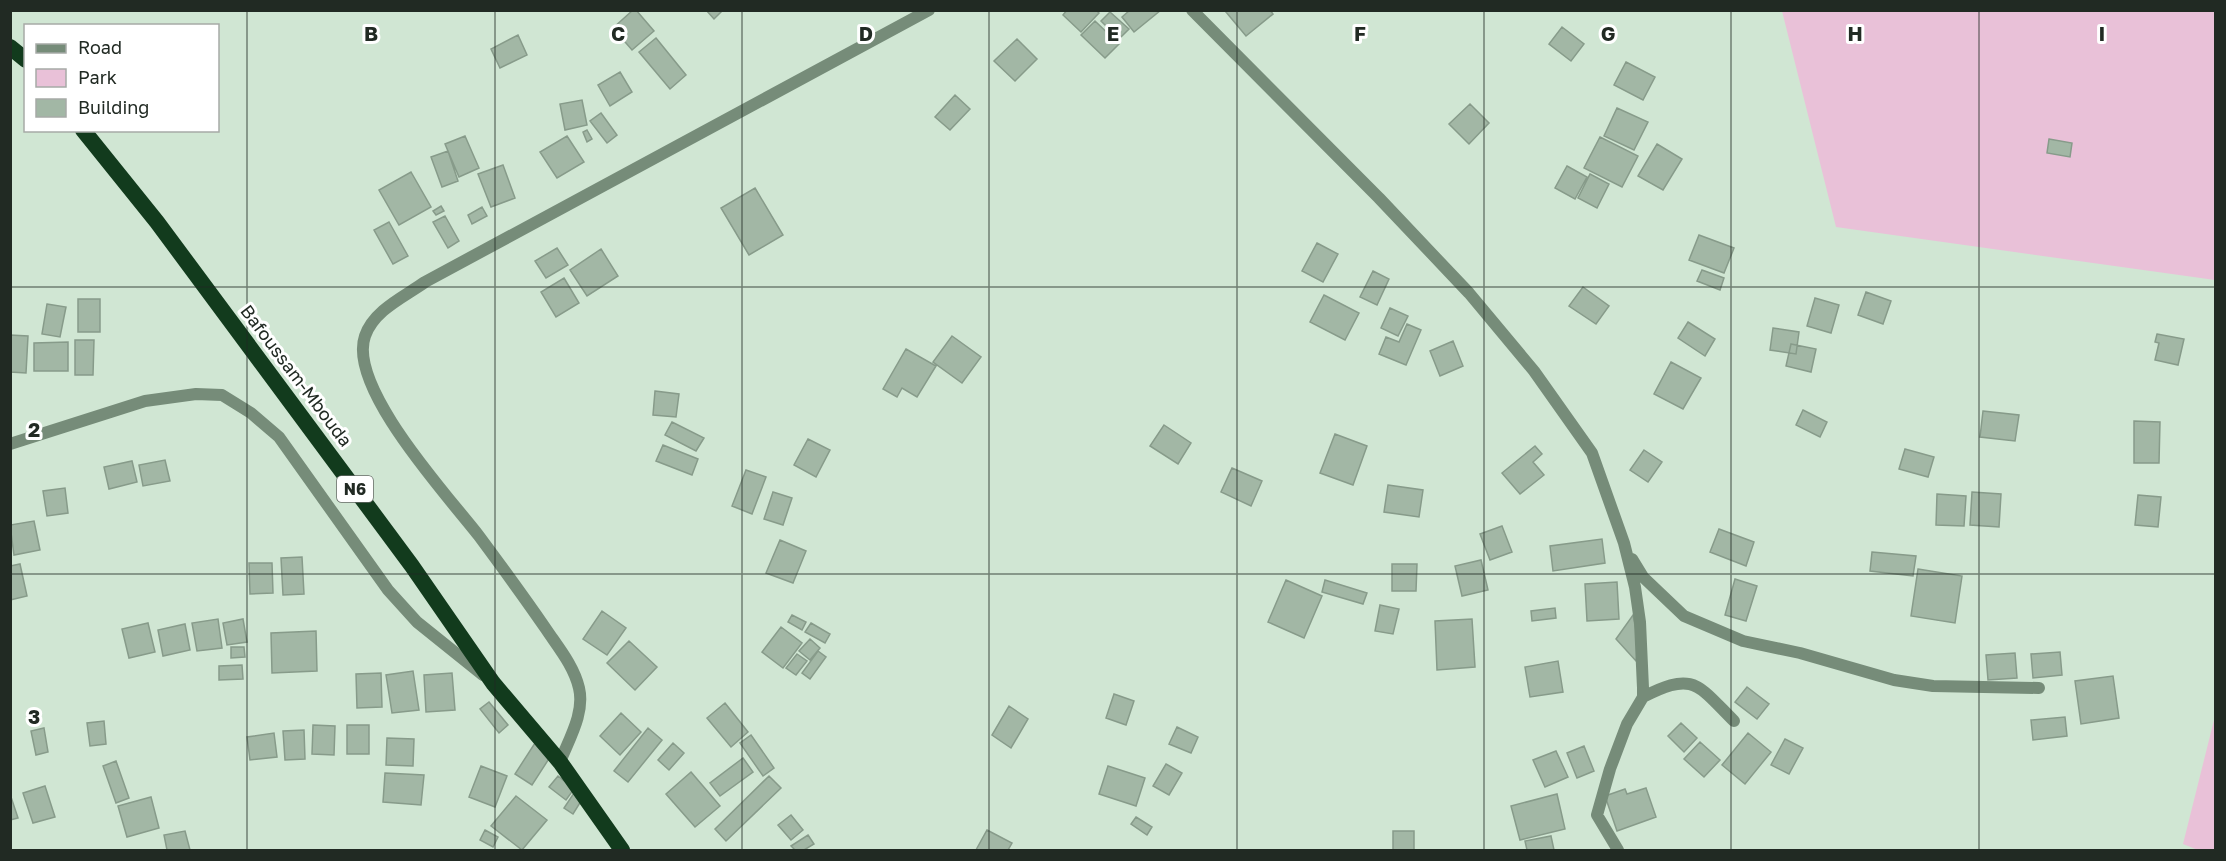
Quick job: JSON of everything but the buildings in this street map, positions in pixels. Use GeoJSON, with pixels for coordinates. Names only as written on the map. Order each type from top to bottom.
{"type":"FeatureCollection","features":[{"type":"Feature","properties":{"kind":"highway"},"geometry":{"type":"LineString","coordinates":[[10,47],[24,58]]}},
{"type":"Feature","properties":{"kind":"highway","name":"Bafoussam-Mbouda"},"geometry":{"type":"LineString","coordinates":[[85,132],[178,251],[412,566],[494,683],[560,762],[622,850]]}},
{"type":"Feature","properties":{"kind":"street"},"geometry":{"type":"LineString","coordinates":[[560,762],[578,719],[580,704],[579,688],[572,670],[541,622],[479,536],[394,426],[364,368],[364,337],[377,316],[425,282],[929,10]]}},
{"type":"Feature","properties":{"kind":"street"},"geometry":{"type":"LineString","coordinates":[[1192,10],[1379,198],[1469,293],[1508,338],[1564,411],[1592,453],[1626,551],[1635,587],[1640,622],[1643,698]]}},
{"type":"Feature","properties":{"kind":"street"},"geometry":{"type":"LineString","coordinates":[[10,444],[145,401],[196,394],[222,395],[251,413],[279,437],[388,590],[417,622],[494,683]]}},
{"type":"Feature","properties":{"kind":"street"},"geometry":{"type":"LineString","coordinates":[[1626,551],[1643,576],[1684,616],[1743,641],[1800,653],[1894,680],[1933,686],[2039,688]]}},
{"type":"Feature","properties":{"kind":"street"},"geometry":{"type":"LineString","coordinates":[[1618,850],[1597,815],[1610,769],[1627,724],[1643,698],[1662,688],[1681,682],[1701,688],[1734,721]]}},
{"type":"Feature","properties":{"kind":"green space"},"geometry":{"type":"Polygon","coordinates":[[[1782,11],[2215,11],[2215,280],[1836,227],[1782,11]]]}},
{"type":"Feature","properties":{"kind":"green space"},"geometry":{"type":"Polygon","coordinates":[[[2215,716],[2215,850],[2198,850],[2183,844],[2215,716]]]}}]}
